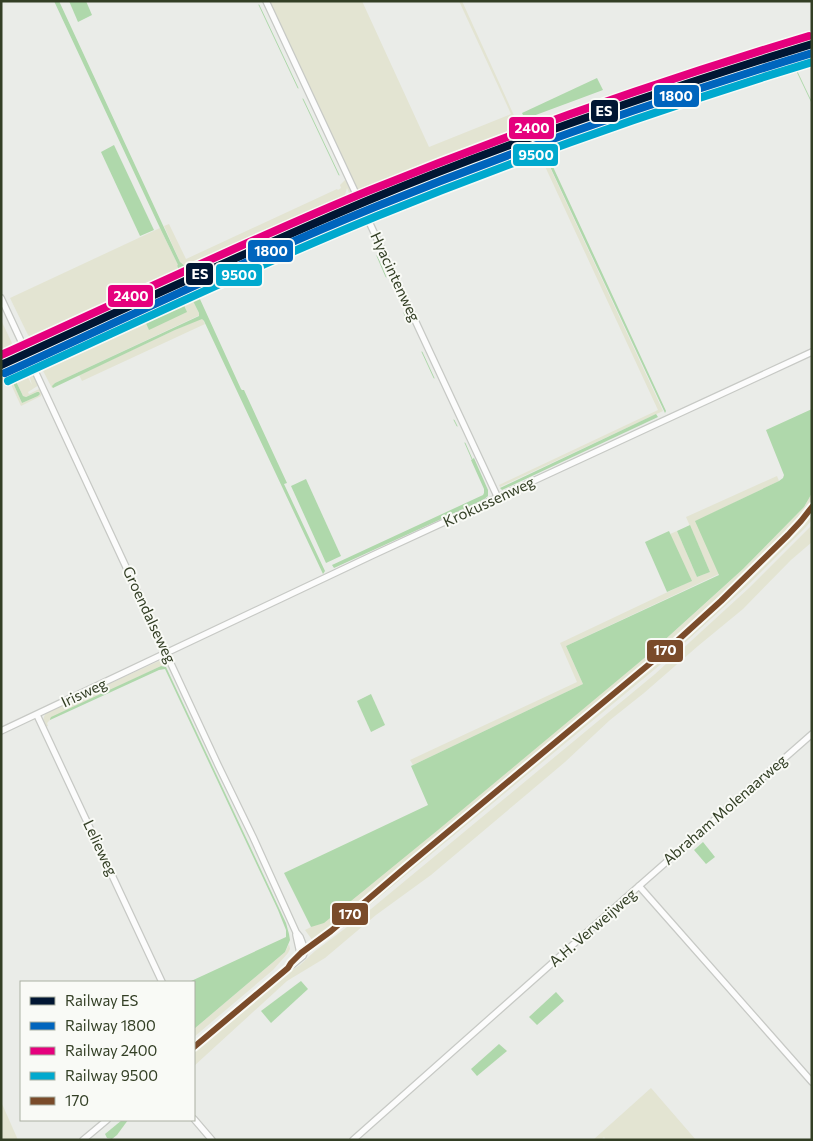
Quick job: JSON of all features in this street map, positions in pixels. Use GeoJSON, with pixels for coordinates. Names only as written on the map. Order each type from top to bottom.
{"type":"FeatureCollection","features":[{"type":"Feature","properties":{"kind":"street","name":"Hyacintenweg"},"geometry":{"type":"LineString","coordinates":[[266,1],[498,498]]}},
{"type":"Feature","properties":{"kind":"street","name":"Groendalseweg"},"geometry":{"type":"LineString","coordinates":[[1,298],[257,845],[296,932],[300,953],[297,957]]}},
{"type":"Feature","properties":{"kind":"street","name":"Krokussenweg"},"geometry":{"type":"LineString","coordinates":[[167,654],[363,560],[812,352]]}},
{"type":"Feature","properties":{"kind":"street","name":"Irisweg"},"geometry":{"type":"LineString","coordinates":[[1,731],[167,654]]}},
{"type":"Feature","properties":{"kind":"street","name":"Lelieweg"},"geometry":{"type":"LineString","coordinates":[[37,715],[162,981]]}},
{"type":"Feature","properties":{"kind":"street","name":"Abraham Molenaarweg"},"geometry":{"type":"LineString","coordinates":[[639,886],[812,734]]}},
{"type":"Feature","properties":{"kind":"street","name":"A.H. Verweijweg"},"geometry":{"type":"LineString","coordinates":[[353,1140],[639,886],[812,1082]]}},
{"type":"Feature","properties":{"kind":"street","name":"Groendalseweg"},"geometry":{"type":"LineString","coordinates":[[296,932],[305,950]]}},
{"type":"Feature","properties":{"kind":"street"},"geometry":{"type":"LineString","coordinates":[[288,968],[290,963],[305,950]]}},
{"type":"Feature","properties":{"kind":"street"},"geometry":{"type":"LineString","coordinates":[[195,1047],[303,956],[305,950]]}},
{"type":"Feature","properties":{"kind":"street"},"geometry":{"type":"LineString","coordinates":[[195,1120],[212,1140]]}},
{"type":"Feature","properties":{"kind":"street"},"geometry":{"type":"LineString","coordinates":[[83,1140],[107,1121]]}},
{"type":"Feature","properties":{"kind":"shaded area"},"geometry":{"type":"Polygon","coordinates":[[[54,1],[59,1],[180,262],[186,267],[180,271],[179,267],[54,1]]]}},
{"type":"Feature","properties":{"kind":"shaded area"},"geometry":{"type":"Polygon","coordinates":[[[69,1],[86,1],[92,15],[78,22],[69,1]]]}},
{"type":"Feature","properties":{"kind":"shaded area"},"geometry":{"type":"Polygon","coordinates":[[[269,1],[362,1],[429,147],[511,114],[459,1],[462,1],[517,122],[523,127],[536,125],[358,194],[269,1]]]}},
{"type":"Feature","properties":{"kind":"shaded area"},"geometry":{"type":"Polygon","coordinates":[[[812,50],[812,53],[793,58],[792,60],[812,104],[790,60],[687,92],[542,143],[666,411],[665,413],[539,143],[536,142],[657,98],[812,50]]]}},
{"type":"Feature","properties":{"kind":"shaded area"},"geometry":{"type":"Polygon","coordinates":[[[597,78],[603,90],[525,119],[522,113],[597,78]]]}},
{"type":"Feature","properties":{"kind":"shaded area"},"geometry":{"type":"Polygon","coordinates":[[[114,145],[154,230],[140,236],[101,152],[114,145]]]}},
{"type":"Feature","properties":{"kind":"shaded area"},"geometry":{"type":"Polygon","coordinates":[[[540,146],[663,411],[500,487],[499,485],[658,410],[536,147],[540,146]]]}},
{"type":"Feature","properties":{"kind":"shaded area"},"geometry":{"type":"Polygon","coordinates":[[[511,150],[511,154],[387,202],[386,200],[511,150]]]}},
{"type":"Feature","properties":{"kind":"shaded area"},"geometry":{"type":"Polygon","coordinates":[[[345,180],[348,181],[354,196],[349,198],[350,195],[347,188],[343,200],[186,267],[180,262],[164,226],[169,224],[186,259],[338,190],[345,180]]]}},
{"type":"Feature","properties":{"kind":"shaded area"},"geometry":{"type":"Polygon","coordinates":[[[354,212],[360,212],[362,217],[342,220],[338,222],[339,226],[196,293],[194,286],[196,284],[296,240],[335,219],[196,282],[194,281],[334,219],[350,214],[351,216],[359,215],[354,212]]]}},
{"type":"Feature","properties":{"kind":"shaded area"},"geometry":{"type":"Polygon","coordinates":[[[335,219],[336,221],[194,286],[287,483],[284,484],[325,571],[323,574],[202,319],[53,388],[52,386],[199,316],[189,293],[188,284],[335,219]]]}},
{"type":"Feature","properties":{"kind":"shaded area"},"geometry":{"type":"Polygon","coordinates":[[[160,228],[180,271],[33,339],[28,335],[10,298],[160,228]]]}},
{"type":"Feature","properties":{"kind":"shaded area"},"geometry":{"type":"Polygon","coordinates":[[[188,284],[189,293],[200,315],[55,383],[52,388],[40,365],[39,355],[54,348],[54,345],[188,284]]]}},
{"type":"Feature","properties":{"kind":"shaded area"},"geometry":{"type":"Polygon","coordinates":[[[178,292],[187,312],[149,330],[140,310],[178,292]]]}},
{"type":"Feature","properties":{"kind":"shaded area"},"geometry":{"type":"Polygon","coordinates":[[[202,318],[205,324],[82,381],[79,375],[175,330],[202,318]]]}},
{"type":"Feature","properties":{"kind":"shaded area"},"geometry":{"type":"Polygon","coordinates":[[[1,320],[12,343],[10,352],[1,356],[1,320]]]}},
{"type":"Feature","properties":{"kind":"shaded area"},"geometry":{"type":"Polygon","coordinates":[[[26,358],[39,385],[28,392],[29,394],[41,388],[43,393],[41,396],[21,406],[8,378],[1,380],[1,377],[10,376],[22,403],[38,396],[40,393],[37,392],[26,397],[23,396],[12,373],[7,371],[1,374],[1,369],[14,363],[23,368],[32,385],[26,365],[18,361],[26,358]]]}},
{"type":"Feature","properties":{"kind":"shaded area"},"geometry":{"type":"Polygon","coordinates":[[[7,371],[12,373],[23,396],[26,397],[37,392],[40,394],[22,403],[10,376],[1,377],[1,374],[7,371]]]}},
{"type":"Feature","properties":{"kind":"shaded area"},"geometry":{"type":"Polygon","coordinates":[[[812,409],[812,493],[804,507],[743,569],[648,655],[324,923],[311,927],[284,873],[428,805],[411,766],[583,684],[566,646],[719,575],[695,521],[783,478],[784,475],[766,430],[812,409]]]}},
{"type":"Feature","properties":{"kind":"shaded area"},"geometry":{"type":"Polygon","coordinates":[[[656,414],[658,417],[502,490],[500,488],[656,414]]]}},
{"type":"Feature","properties":{"kind":"shaded area"},"geometry":{"type":"Polygon","coordinates":[[[474,458],[488,490],[488,496],[483,500],[334,568],[332,565],[483,495],[484,489],[471,460],[474,458]]]}},
{"type":"Feature","properties":{"kind":"shaded area"},"geometry":{"type":"Polygon","coordinates":[[[777,476],[779,481],[696,521],[719,574],[566,646],[583,684],[413,765],[410,760],[577,682],[560,643],[691,581],[670,534],[677,531],[697,577],[710,572],[686,517],[777,476]]]}},
{"type":"Feature","properties":{"kind":"shaded area"},"geometry":{"type":"Polygon","coordinates":[[[306,479],[341,556],[326,563],[291,486],[306,479]]]}},
{"type":"Feature","properties":{"kind":"shaded area"},"geometry":{"type":"Polygon","coordinates":[[[812,493],[811,502],[805,513],[706,612],[657,655],[313,941],[305,930],[648,655],[743,569],[804,507],[812,493]]]}},
{"type":"Feature","properties":{"kind":"shaded area"},"geometry":{"type":"Polygon","coordinates":[[[812,511],[812,520],[805,528],[746,587],[666,660],[349,922],[348,920],[401,875],[640,677],[716,608],[796,530],[812,511]]]}},
{"type":"Feature","properties":{"kind":"shaded area"},"geometry":{"type":"Polygon","coordinates":[[[690,525],[710,572],[697,577],[677,531],[690,525]]]}},
{"type":"Feature","properties":{"kind":"shaded area"},"geometry":{"type":"Polygon","coordinates":[[[812,525],[812,542],[791,560],[743,609],[610,720],[565,762],[431,875],[376,915],[325,958],[287,981],[195,1065],[195,1051],[278,980],[371,909],[655,674],[749,588],[812,525]]]}},
{"type":"Feature","properties":{"kind":"shaded area"},"geometry":{"type":"Polygon","coordinates":[[[669,531],[692,581],[667,592],[645,542],[669,531]]]}},
{"type":"Feature","properties":{"kind":"shaded area"},"geometry":{"type":"Polygon","coordinates":[[[159,661],[165,661],[169,664],[161,666],[50,719],[46,727],[44,716],[47,712],[159,661]]]}},
{"type":"Feature","properties":{"kind":"shaded area"},"geometry":{"type":"Polygon","coordinates":[[[161,666],[166,667],[286,923],[290,940],[285,952],[195,1028],[195,981],[191,981],[286,937],[286,930],[278,910],[165,669],[159,670],[50,720],[51,717],[161,666]]]}},
{"type":"Feature","properties":{"kind":"shaded area"},"geometry":{"type":"Polygon","coordinates":[[[371,694],[385,725],[371,732],[357,701],[371,694]]]}},
{"type":"Feature","properties":{"kind":"shaded area"},"geometry":{"type":"Polygon","coordinates":[[[703,842],[715,857],[706,864],[694,850],[703,842]]]}},
{"type":"Feature","properties":{"kind":"shaded area"},"geometry":{"type":"Polygon","coordinates":[[[289,944],[290,949],[288,953],[273,970],[195,1036],[195,1028],[285,952],[289,944]]]}},
{"type":"Feature","properties":{"kind":"shaded area"},"geometry":{"type":"Polygon","coordinates":[[[301,981],[308,989],[271,1023],[261,1011],[301,981]]]}},
{"type":"Feature","properties":{"kind":"shaded area"},"geometry":{"type":"Polygon","coordinates":[[[556,992],[564,1001],[537,1025],[529,1017],[556,992]]]}},
{"type":"Feature","properties":{"kind":"shaded area"},"geometry":{"type":"Polygon","coordinates":[[[499,1044],[507,1051],[477,1076],[471,1069],[499,1044]]]}},
{"type":"Feature","properties":{"kind":"shaded area"},"geometry":{"type":"Polygon","coordinates":[[[651,1088],[696,1140],[606,1140],[604,1137],[601,1140],[593,1140],[651,1088]]]}},
{"type":"Feature","properties":{"kind":"shaded area"},"geometry":{"type":"Polygon","coordinates":[[[1,1103],[3,1106],[18,1140],[1,1140],[1,1103]]]}},
{"type":"Feature","properties":{"kind":"shaded area"},"geometry":{"type":"Polygon","coordinates":[[[121,1121],[127,1121],[112,1139],[107,1138],[105,1134],[121,1121]]]}},
{"type":"Feature","properties":{"kind":"pier"},"geometry":{"type":"Polygon","coordinates":[[[334,217],[337,218],[185,285],[187,282],[196,280],[334,217]]]}},
{"type":"Feature","properties":{"kind":"waterway"},"geometry":{"type":"LineString","coordinates":[[259,5],[298,88]]}},
{"type":"Feature","properties":{"kind":"waterway"},"geometry":{"type":"LineString","coordinates":[[303,99],[339,175]]}},
{"type":"Feature","properties":{"kind":"waterway"},"geometry":{"type":"LineString","coordinates":[[350,201],[350,209]]}},
{"type":"Feature","properties":{"kind":"waterway"},"geometry":{"type":"LineString","coordinates":[[344,203],[347,211]]}},
{"type":"Feature","properties":{"kind":"waterway"},"geometry":{"type":"LineString","coordinates":[[377,256],[386,277]]}},
{"type":"Feature","properties":{"kind":"waterway"},"geometry":{"type":"LineString","coordinates":[[180,266],[192,289]]}},
{"type":"Feature","properties":{"kind":"waterway"},"geometry":{"type":"LineString","coordinates":[[404,313],[408,323]]}},
{"type":"Feature","properties":{"kind":"waterway"},"geometry":{"type":"LineString","coordinates":[[12,352],[16,362]]}},
{"type":"Feature","properties":{"kind":"waterway"},"geometry":{"type":"LineString","coordinates":[[422,352],[434,378]]}},
{"type":"Feature","properties":{"kind":"waterway"},"geometry":{"type":"LineString","coordinates":[[454,420],[457,426]]}},
{"type":"Feature","properties":{"kind":"waterway"},"geometry":{"type":"LineString","coordinates":[[465,443],[472,459]]}},
{"type":"Feature","properties":{"kind":"rail line","name":"2400"},"geometry":{"type":"LineString","coordinates":[[1,355],[276,230],[422,169],[587,108],[809,36]]}},
{"type":"Feature","properties":{"kind":"rail line","name":"ES"},"geometry":{"type":"LineString","coordinates":[[1,365],[276,240],[424,178],[533,136],[700,79],[812,44]]}},
{"type":"Feature","properties":{"kind":"rail line","name":"1800"},"geometry":{"type":"LineString","coordinates":[[5,373],[189,288],[375,207],[592,125],[812,53]]}},
{"type":"Feature","properties":{"kind":"rail line","name":"9500"},"geometry":{"type":"LineString","coordinates":[[8,381],[284,255],[377,216],[593,134],[812,62]]}},
{"type":"Feature","properties":{"kind":"transit line","name":"170"},"geometry":{"type":"LineString","coordinates":[[195,1046],[288,968],[301,953],[331,931],[677,641],[788,535],[812,507]]}}]}
